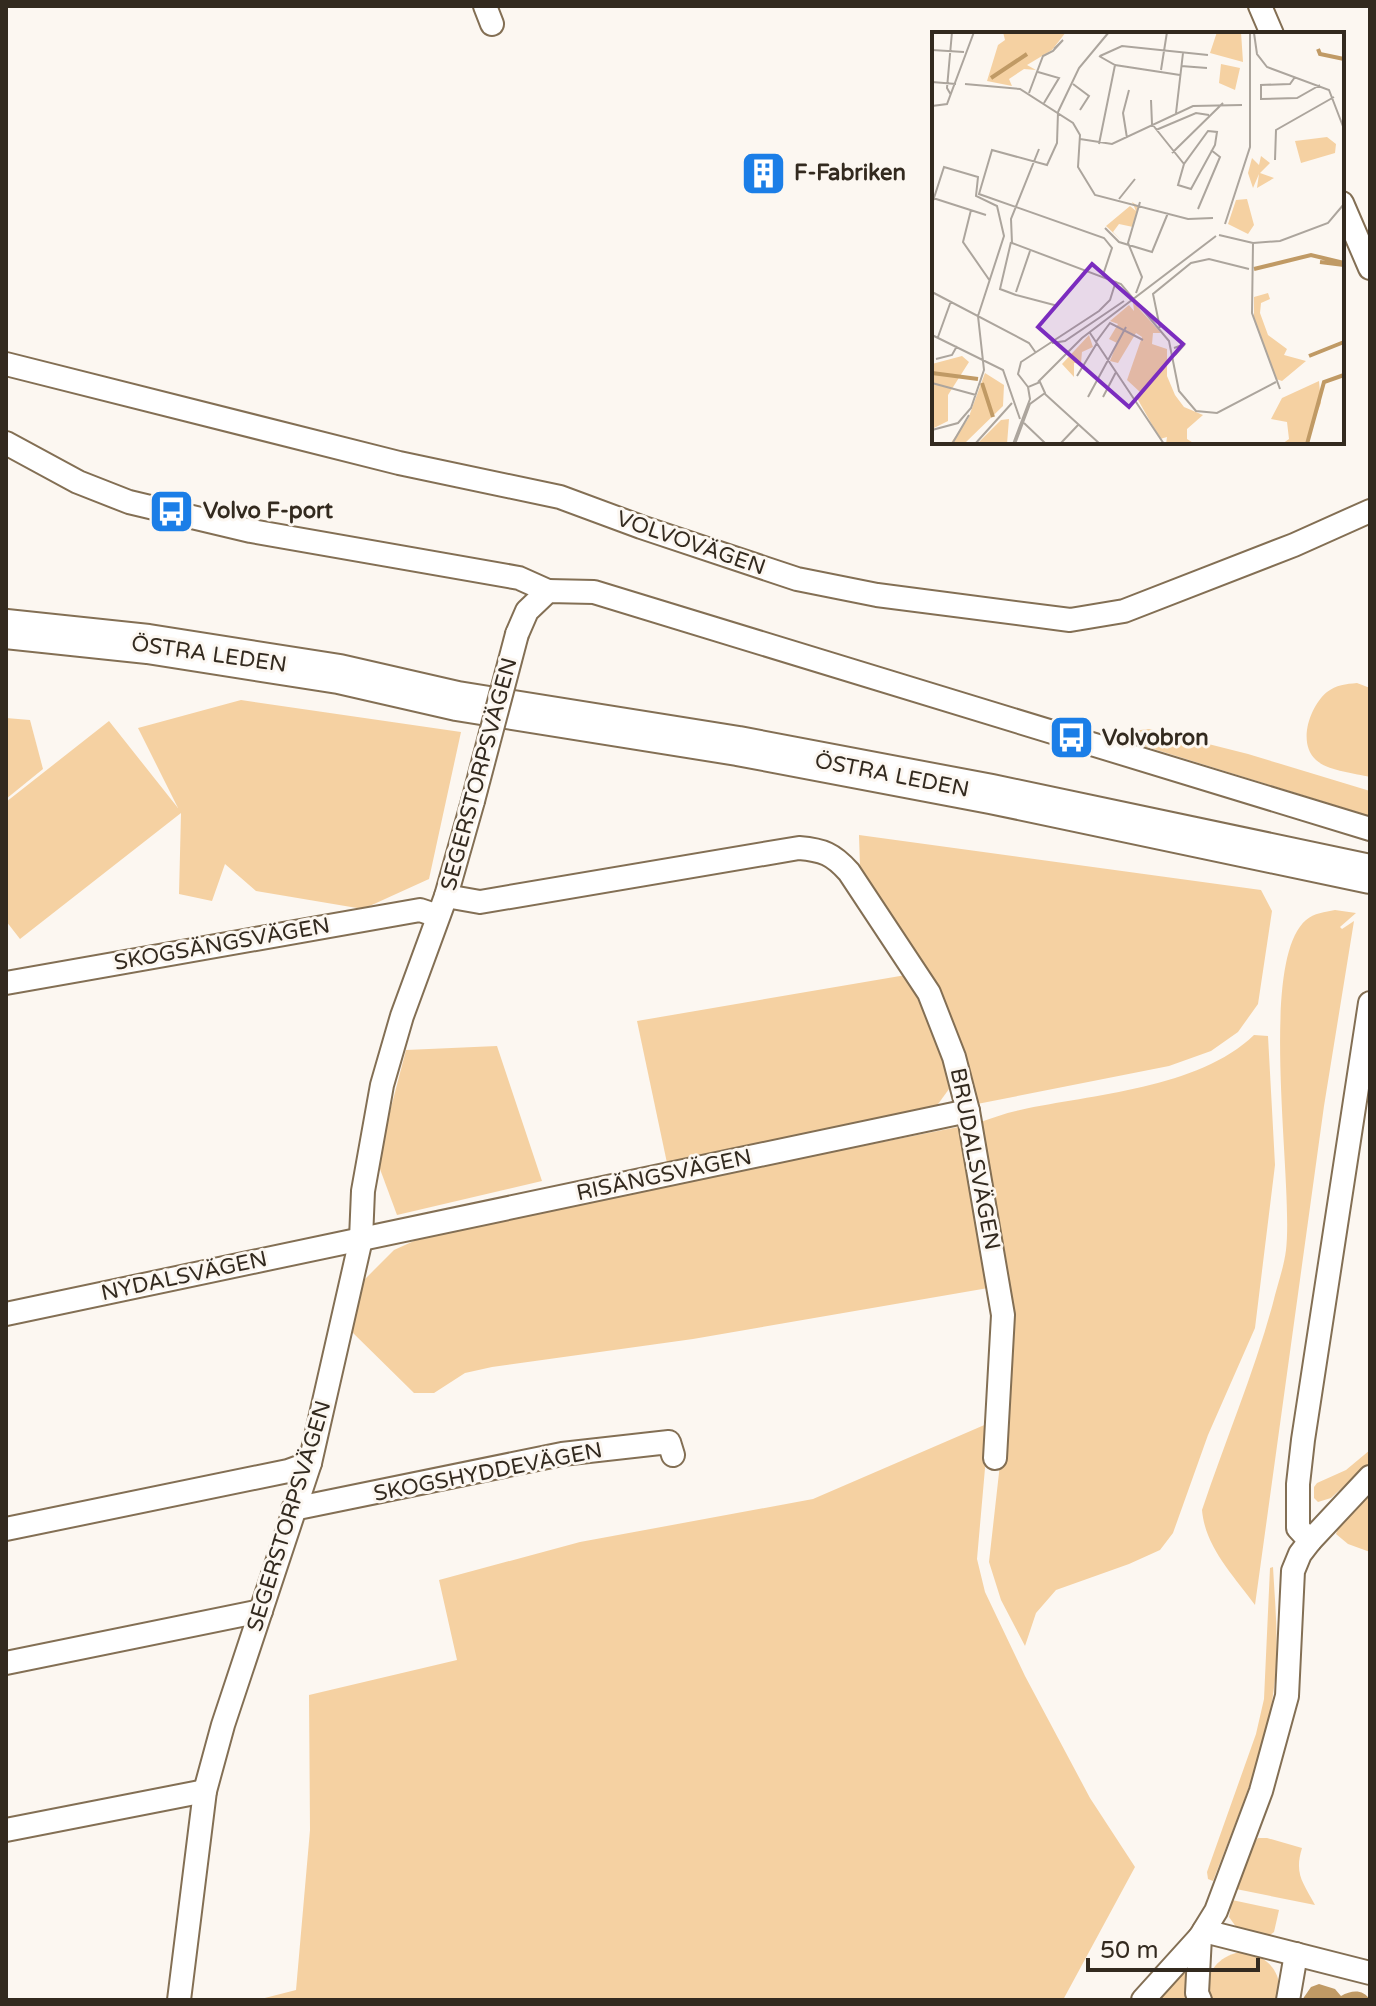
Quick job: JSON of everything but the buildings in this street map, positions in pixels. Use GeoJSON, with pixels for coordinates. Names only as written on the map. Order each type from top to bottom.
{"type":"FeatureCollection","features":[{"type":"Feature","properties":{"kind":"highway","name":"ÖSTRA LEDEN"},"geometry":{"type":"LineString","coordinates":[[6,629],[211,653],[339,674],[476,704],[738,746],[991,794],[1370,874]]}},
{"type":"Feature","properties":{"kind":"highway","name":"ÖSTRA LEDEN"},"geometry":{"type":"LineString","coordinates":[[6,643],[340,687],[411,690]]}},
{"type":"Feature","properties":{"kind":"street"},"geometry":{"type":"LineString","coordinates":[[1260,6],[1271,32]]}},
{"type":"Feature","properties":{"kind":"street"},"geometry":{"type":"LineString","coordinates":[[1344,207],[1369,262]]}},
{"type":"Feature","properties":{"kind":"street","name":"VOLVOVÄGEN"},"geometry":{"type":"LineString","coordinates":[[6,364],[399,463],[560,497],[797,579],[877,595],[1070,620],[1124,611],[1294,545],[1370,511]]}},
{"type":"Feature","properties":{"kind":"street"},"geometry":{"type":"LineString","coordinates":[[6,443],[78,482],[129,502],[251,531],[519,578],[548,591],[594,592],[1370,829]]}},
{"type":"Feature","properties":{"kind":"street","name":"SEGERSTORPSVÄGEN"},"geometry":{"type":"LineString","coordinates":[[179,2000],[205,1791],[223,1725],[310,1463],[361,1239],[363,1191],[382,1085],[402,1016],[442,906],[517,634],[527,611],[548,591]]}},
{"type":"Feature","properties":{"kind":"street","name":"BRUDALSVÄGEN"},"geometry":{"type":"LineString","coordinates":[[442,906],[799,848],[825,850],[837,858],[929,993],[954,1057],[968,1111],[1003,1315],[995,1458]]}},
{"type":"Feature","properties":{"kind":"street","name":"SKOGSÄNGSVÄGEN"},"geometry":{"type":"LineString","coordinates":[[6,983],[442,906]]}},
{"type":"Feature","properties":{"kind":"street"},"geometry":{"type":"LineString","coordinates":[[1310,1541],[1298,1528],[1298,1484],[1370,1003]]}},
{"type":"Feature","properties":{"kind":"street","name":"RISÄNGSVÄGEN"},"geometry":{"type":"LineString","coordinates":[[361,1239],[968,1111]]}},
{"type":"Feature","properties":{"kind":"street","name":"NYDALSVÄGEN"},"geometry":{"type":"LineString","coordinates":[[6,1314],[361,1239]]}},
{"type":"Feature","properties":{"kind":"street","name":"SKOGSHYDDEVÄGEN"},"geometry":{"type":"LineString","coordinates":[[293,1509],[562,1454],[669,1442],[673,1455]]}},
{"type":"Feature","properties":{"kind":"street"},"geometry":{"type":"LineString","coordinates":[[6,1529],[288,1471],[310,1463]]}},
{"type":"Feature","properties":{"kind":"street"},"geometry":{"type":"LineString","coordinates":[[1143,2000],[1202,1934],[1216,1911],[1261,1791],[1287,1696],[1293,1571],[1300,1554],[1370,1477]]}},
{"type":"Feature","properties":{"kind":"street"},"geometry":{"type":"LineString","coordinates":[[6,1663],[261,1611]]}},
{"type":"Feature","properties":{"kind":"street"},"geometry":{"type":"LineString","coordinates":[[6,1830],[205,1791]]}},
{"type":"Feature","properties":{"kind":"street"},"geometry":{"type":"LineString","coordinates":[[1202,1934],[1370,1973]]}},
{"type":"Feature","properties":{"kind":"street"},"geometry":{"type":"LineString","coordinates":[[1200,2000],[1197,1993],[1202,1934]]}},
{"type":"Feature","properties":{"kind":"street"},"geometry":{"type":"LineString","coordinates":[[1288,2000],[1296,1954]]}},
{"type":"Feature","properties":{"kind":"shaded area"},"geometry":{"type":"Polygon","coordinates":[[[1357,683],[1370,688],[1370,777],[1321,764],[1310,753],[1307,744],[1311,715],[1321,698],[1334,688],[1357,683]]]}},
{"type":"Feature","properties":{"kind":"shaded area"},"geometry":{"type":"Polygon","coordinates":[[[241,700],[461,732],[429,879],[363,909],[256,891],[225,864],[212,901],[179,894],[181,813],[20,939],[6,921],[6,802],[109,721],[178,808],[138,728],[241,700]]]}},
{"type":"Feature","properties":{"kind":"shaded area"},"geometry":{"type":"Polygon","coordinates":[[[6,718],[30,720],[43,769],[6,799],[6,718]]]}},
{"type":"Feature","properties":{"kind":"shaded area"},"geometry":{"type":"Polygon","coordinates":[[[1149,729],[1248,754],[1370,791],[1370,816],[1105,734],[1149,729]]]}},
{"type":"Feature","properties":{"kind":"shaded area"},"geometry":{"type":"Polygon","coordinates":[[[859,835],[1261,890],[1272,911],[1258,1004],[1238,1032],[1211,1051],[1169,1066],[972,1105],[921,968],[860,867],[859,835]]]}},
{"type":"Feature","properties":{"kind":"shaded area"},"geometry":{"type":"Polygon","coordinates":[[[1335,910],[1356,913],[1340,927],[1342,929],[1354,921],[1324,1106],[1255,1605],[1215,1549],[1204,1524],[1202,1510],[1257,1355],[1286,1250],[1280,1025],[1283,980],[1291,944],[1306,920],[1316,914],[1335,910]]]}},
{"type":"Feature","properties":{"kind":"shaded area"},"geometry":{"type":"Polygon","coordinates":[[[906,975],[946,1056],[949,1089],[933,1111],[667,1163],[637,1021],[906,975]]]}},
{"type":"Feature","properties":{"kind":"shaded area"},"geometry":{"type":"Polygon","coordinates":[[[1254,1035],[1268,1036],[1275,1165],[1255,1328],[1208,1435],[1173,1533],[1160,1550],[1056,1590],[1036,1613],[1025,1646],[1001,1600],[989,1562],[1009,1384],[978,1123],[1014,1111],[1143,1087],[1174,1078],[1231,1053],[1254,1035]]]}},
{"type":"Feature","properties":{"kind":"shaded area"},"geometry":{"type":"Polygon","coordinates":[[[497,1046],[542,1181],[397,1215],[377,1161],[406,1050],[497,1046]]]}},
{"type":"Feature","properties":{"kind":"shaded area"},"geometry":{"type":"Polygon","coordinates":[[[963,1126],[994,1287],[693,1339],[492,1367],[465,1373],[434,1393],[414,1393],[352,1332],[364,1280],[394,1250],[436,1231],[963,1126]]]}},
{"type":"Feature","properties":{"kind":"shaded area"},"geometry":{"type":"Polygon","coordinates":[[[989,1423],[977,1559],[985,1592],[1025,1676],[1090,1798],[1135,1867],[1063,2000],[257,2000],[296,1990],[310,1830],[309,1695],[457,1660],[439,1580],[580,1542],[813,1499],[989,1423]]]}},
{"type":"Feature","properties":{"kind":"shaded area"},"geometry":{"type":"Polygon","coordinates":[[[1370,1450],[1370,1462],[1331,1498],[1318,1502],[1314,1498],[1317,1483],[1346,1470],[1370,1450]]]}},
{"type":"Feature","properties":{"kind":"shaded area"},"geometry":{"type":"Polygon","coordinates":[[[1370,1495],[1370,1552],[1348,1544],[1336,1534],[1340,1522],[1370,1495]]]}},
{"type":"Feature","properties":{"kind":"shaded area"},"geometry":{"type":"Polygon","coordinates":[[[1273,1567],[1277,1651],[1271,1705],[1251,1782],[1213,1881],[1208,1879],[1207,1872],[1256,1734],[1264,1699],[1270,1568],[1273,1567]]]}},
{"type":"Feature","properties":{"kind":"shaded area"},"geometry":{"type":"Polygon","coordinates":[[[1258,1838],[1302,1848],[1299,1871],[1315,1905],[1236,1889],[1251,1847],[1258,1838]]]}},
{"type":"Feature","properties":{"kind":"shaded area"},"geometry":{"type":"Polygon","coordinates":[[[1232,1900],[1279,1910],[1274,1932],[1266,1938],[1239,1931],[1229,1917],[1232,1900]]]}},
{"type":"Feature","properties":{"kind":"shaded area"},"geometry":{"type":"Polygon","coordinates":[[[1240,1952],[1258,1956],[1271,1966],[1279,1981],[1278,2000],[1208,2000],[1208,1983],[1213,1969],[1224,1959],[1240,1952]]]}},
{"type":"Feature","properties":{"kind":"shaded area"},"geometry":{"type":"Polygon","coordinates":[[[1184,1973],[1187,1975],[1190,2000],[1156,2000],[1184,1973]]]}},
{"type":"Feature","properties":{"kind":"shaded area"},"geometry":{"type":"Polygon","coordinates":[[[1319,1984],[1335,1989],[1341,1996],[1357,1992],[1370,2000],[1302,2000],[1311,1987],[1319,1984]]]}},
{"type":"Feature","properties":{"kind":"place","name":"F-Fabriken"},"geometry":{"type":"Point","coordinates":[763,173]}},
{"type":"Feature","properties":{"kind":"place","name":"Volvo F-port"},"geometry":{"type":"Point","coordinates":[172,511]}},
{"type":"Feature","properties":{"kind":"place","name":"Volvobron"},"geometry":{"type":"Point","coordinates":[1071,738]}}]}
